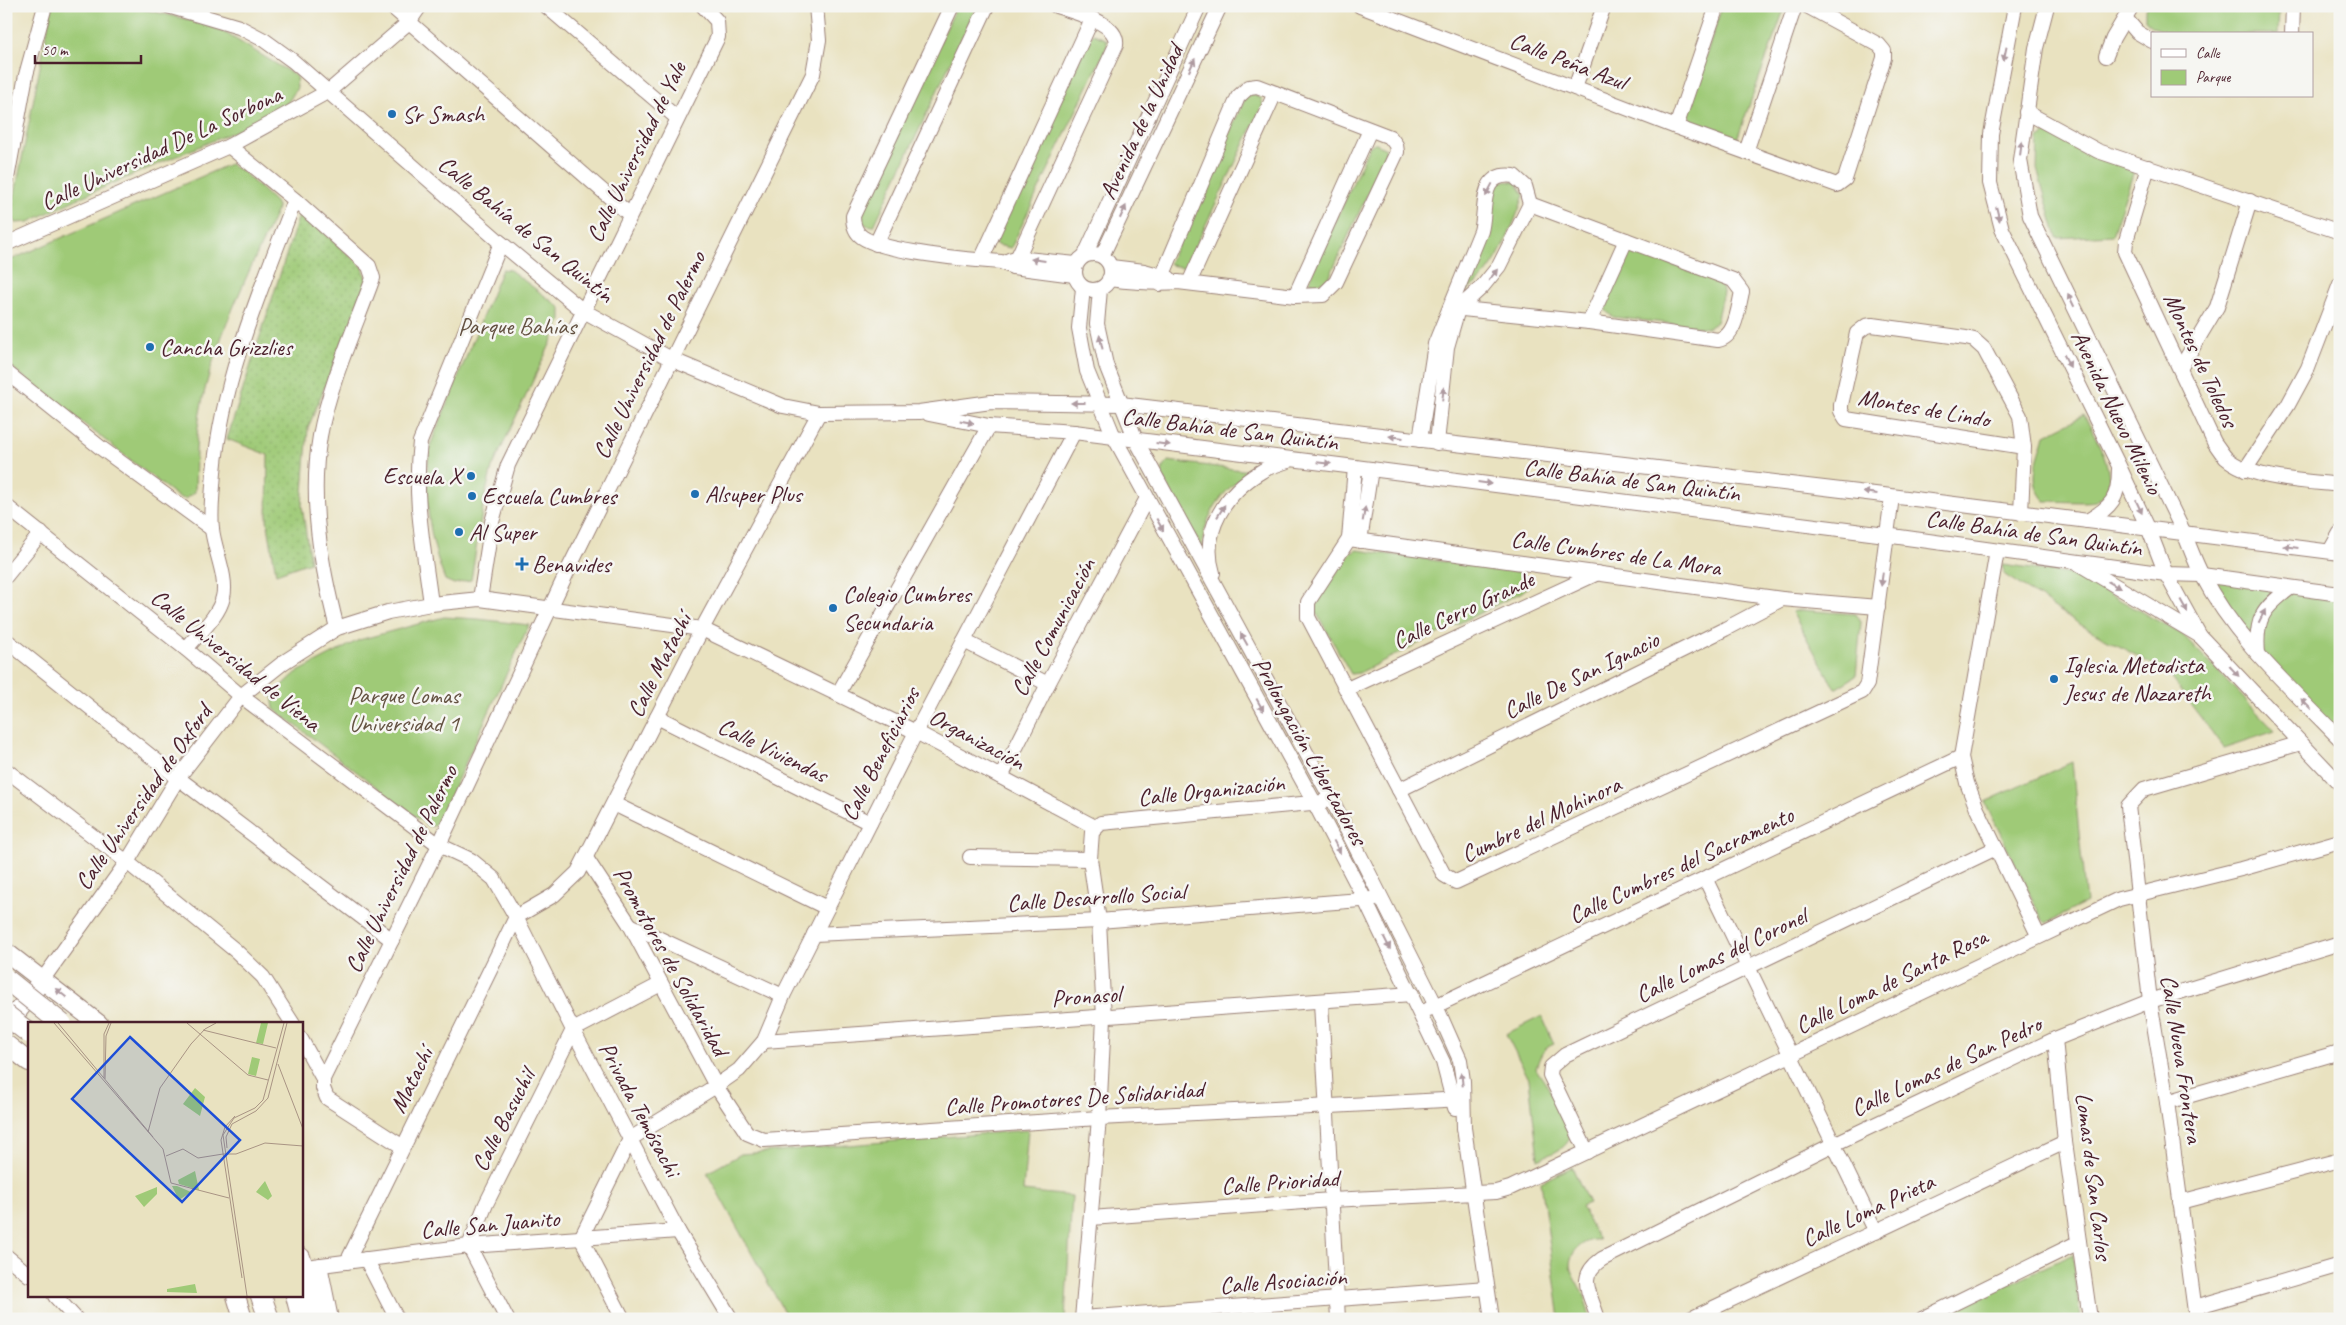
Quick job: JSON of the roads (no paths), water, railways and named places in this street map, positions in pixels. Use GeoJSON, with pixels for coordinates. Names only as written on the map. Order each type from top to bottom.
{"type":"FeatureCollection","features":[{"type":"Feature","properties":{"kind":"highway"},"geometry":{"type":"LineString","coordinates":[[6,979],[60,1022]]}},
{"type":"Feature","properties":{"kind":"highway"},"geometry":{"type":"LineString","coordinates":[[6,1015],[28,1032]]}},
{"type":"Feature","properties":{"kind":"highway"},"geometry":{"type":"LineString","coordinates":[[262,1298],[268,1319]]}},
{"type":"Feature","properties":{"kind":"highway"},"geometry":{"type":"LineString","coordinates":[[297,1298],[302,1319]]}},
{"type":"Feature","properties":{"kind":"main road"},"geometry":{"type":"LineString","coordinates":[[6,952],[97,1022]]}},
{"type":"Feature","properties":{"kind":"main road"},"geometry":{"type":"LineString","coordinates":[[6,1026],[43,979]]}},
{"type":"Feature","properties":{"kind":"main road"},"geometry":{"type":"LineString","coordinates":[[6,1044],[28,1061]]}},
{"type":"Feature","properties":{"kind":"main road"},"geometry":{"type":"LineString","coordinates":[[309,1263],[320,1319]]}},
{"type":"Feature","properties":{"kind":"main road"},"geometry":{"type":"LineString","coordinates":[[237,1298],[243,1319]]}},
{"type":"Feature","properties":{"kind":"street"},"geometry":{"type":"LineString","coordinates":[[6,184],[26,75],[45,6]]}},
{"type":"Feature","properties":{"kind":"street","name":"Calle Bahía de San Quintín"},"geometry":{"type":"LineString","coordinates":[[168,6],[239,27],[264,40],[294,61],[501,243],[582,310],[673,360],[770,402],[819,413],[919,412],[991,402],[1121,404],[2335,552]]}},
{"type":"Feature","properties":{"kind":"street"},"geometry":{"type":"LineString","coordinates":[[391,6],[630,215]]}},
{"type":"Feature","properties":{"kind":"street","name":"Calle Universidad De La Sorbona"},"geometry":{"type":"LineString","coordinates":[[6,244],[229,146],[330,91],[409,22],[420,6]]}},
{"type":"Feature","properties":{"kind":"street"},"geometry":{"type":"LineString","coordinates":[[546,6],[677,118]]}},
{"type":"Feature","properties":{"kind":"street","name":"Calle Universidad de Yale"},"geometry":{"type":"LineString","coordinates":[[480,599],[492,522],[508,465],[582,310],[718,36],[717,21],[703,6]]}},
{"type":"Feature","properties":{"kind":"street","name":"Calle Universidad de Palermo"},"geometry":{"type":"LineString","coordinates":[[323,1079],[439,846],[549,610],[813,74],[819,40],[816,6]]}},
{"type":"Feature","properties":{"kind":"street"},"geometry":{"type":"LineString","coordinates":[[952,6],[853,216],[855,229],[860,235],[876,244],[981,260],[1010,262],[1079,265],[1091,254],[1106,273],[1295,296],[1323,295],[1333,287],[1398,152],[1393,140],[1275,93],[1253,86],[1245,90],[1238,97],[1161,279]]}},
{"type":"Feature","properties":{"kind":"street"},"geometry":{"type":"LineString","coordinates":[[876,244],[987,6]]}},
{"type":"Feature","properties":{"kind":"street"},"geometry":{"type":"LineString","coordinates":[[1010,262],[1115,50],[1117,39],[1115,33],[1108,27],[1056,6]]}},
{"type":"Feature","properties":{"kind":"street","name":"Avenida de la Unidad"},"geometry":{"type":"LineString","coordinates":[[1079,265],[1199,6]]}},
{"type":"Feature","properties":{"kind":"street","name":"Avenida de la Unidad"},"geometry":{"type":"LineString","coordinates":[[1121,404],[1106,365],[1097,324],[1106,273],[1220,6]]}},
{"type":"Feature","properties":{"kind":"street","name":"Calle Peña Azul"},"geometry":{"type":"LineString","coordinates":[[1360,6],[1676,127],[1833,184],[1840,184],[1845,179],[1884,58],[1884,51],[1879,44],[1806,6]]}},
{"type":"Feature","properties":{"kind":"street"},"geometry":{"type":"LineString","coordinates":[[1575,88],[1604,6]]}},
{"type":"Feature","properties":{"kind":"street"},"geometry":{"type":"LineString","coordinates":[[1676,127],[1717,6]]}},
{"type":"Feature","properties":{"kind":"street"},"geometry":{"type":"LineString","coordinates":[[1746,152],[1795,6]]}},
{"type":"Feature","properties":{"kind":"street","name":"Avenida Nuevo Milenio"},"geometry":{"type":"LineString","coordinates":[[2015,6],[1992,134],[1990,183],[2002,229],[2150,530],[2166,574],[2200,636],[2340,784]]}},
{"type":"Feature","properties":{"kind":"street","name":"Avenida Nuevo Milenio"},"geometry":{"type":"LineString","coordinates":[[2047,6],[2036,48],[2020,160],[2030,216],[2184,533],[2202,575],[2217,601],[2258,655],[2340,739]]}},
{"type":"Feature","properties":{"kind":"street"},"geometry":{"type":"LineString","coordinates":[[2292,32],[2293,6]]}},
{"type":"Feature","properties":{"kind":"street"},"geometry":{"type":"LineString","coordinates":[[2129,12],[2137,32],[2151,40]]}},
{"type":"Feature","properties":{"kind":"street"},"geometry":{"type":"LineString","coordinates":[[2106,56],[2113,38],[2129,12]]}},
{"type":"Feature","properties":{"kind":"street"},"geometry":{"type":"LineString","coordinates":[[981,260],[1092,19]]}},
{"type":"Feature","properties":{"kind":"street"},"geometry":{"type":"LineString","coordinates":[[1190,25],[1208,32]]}},
{"type":"Feature","properties":{"kind":"street"},"geometry":{"type":"LineString","coordinates":[[1184,283],[1275,93]]}},
{"type":"Feature","properties":{"kind":"street"},"geometry":{"type":"LineString","coordinates":[[2026,112],[2098,151],[2340,232]]}},
{"type":"Feature","properties":{"kind":"street"},"geometry":{"type":"LineString","coordinates":[[1295,296],[1370,130]]}},
{"type":"Feature","properties":{"kind":"street"},"geometry":{"type":"LineString","coordinates":[[229,146],[295,200],[369,266],[373,274],[327,407],[320,437],[317,469],[321,557],[337,628]]}},
{"type":"Feature","properties":{"kind":"street","name":"Montes de Toledos"},"geometry":{"type":"LineString","coordinates":[[2148,167],[2126,241],[2125,252],[2181,367],[2214,442],[2226,458],[2245,470],[2266,475],[2340,485]]}},
{"type":"Feature","properties":{"kind":"street"},"geometry":{"type":"LineString","coordinates":[[1420,440],[1431,358],[1454,308],[1481,231],[1484,220],[1484,202],[1489,185],[1500,176],[1514,176],[1525,186],[1530,204],[1499,266],[1482,288],[1454,308],[1447,348],[1437,443]]}},
{"type":"Feature","properties":{"kind":"street"},"geometry":{"type":"LineString","coordinates":[[186,648],[218,608],[224,594],[212,529],[217,454],[230,379],[245,333],[295,200]]}},
{"type":"Feature","properties":{"kind":"street"},"geometry":{"type":"LineString","coordinates":[[2181,367],[2217,307],[2250,201]]}},
{"type":"Feature","properties":{"kind":"street"},"geometry":{"type":"LineString","coordinates":[[1454,308],[1589,322],[1718,340],[1724,339],[1730,333],[1742,292],[1738,283],[1530,204]]}},
{"type":"Feature","properties":{"kind":"street"},"geometry":{"type":"LineString","coordinates":[[1589,322],[1626,240]]}},
{"type":"Feature","properties":{"kind":"street"},"geometry":{"type":"LineString","coordinates":[[431,604],[417,491],[420,442],[501,243]]}},
{"type":"Feature","properties":{"kind":"street"},"geometry":{"type":"LineString","coordinates":[[1079,265],[1083,288],[1079,328],[1087,371],[1100,403]]}},
{"type":"Feature","properties":{"kind":"street"},"geometry":{"type":"LineString","coordinates":[[1083,288],[1095,290],[1106,273]]}},
{"type":"Feature","properties":{"kind":"street"},"geometry":{"type":"LineString","coordinates":[[2245,470],[2288,405],[2308,368],[2340,284]]}},
{"type":"Feature","properties":{"kind":"street","name":"Montes de Lindo"},"geometry":{"type":"LineString","coordinates":[[2021,513],[2024,448],[2020,416],[1979,344],[1966,338],[1872,325],[1866,326],[1857,333],[1841,405],[1841,411],[1846,419],[2024,448]]}},
{"type":"Feature","properties":{"kind":"street"},"geometry":{"type":"LineString","coordinates":[[6,372],[101,448],[212,529]]}},
{"type":"Feature","properties":{"kind":"street","name":"Prolongación Libertadores"},"geometry":{"type":"LineString","coordinates":[[1100,403],[1114,437],[1146,500],[1314,802],[1412,994],[1443,1062],[1458,1099],[1464,1128],[1492,1319]]}},
{"type":"Feature","properties":{"kind":"street","name":"Prolongación Libertadores"},"geometry":{"type":"LineString","coordinates":[[1121,404],[1136,440],[1333,802],[1436,1006],[1460,1060],[1458,1099]]}},
{"type":"Feature","properties":{"kind":"street","name":"Calle Bahía de San Quintín"},"geometry":{"type":"LineString","coordinates":[[919,412],[989,426],[1074,432],[1887,535],[1997,552],[2072,560],[2166,574],[2202,575],[2340,594]]}},
{"type":"Feature","properties":{"kind":"street","name":"Calle Matachí"},"geometry":{"type":"LineString","coordinates":[[516,918],[554,896],[568,884],[586,858],[702,629],[819,413]]}},
{"type":"Feature","properties":{"kind":"street"},"geometry":{"type":"LineString","coordinates":[[838,694],[989,426]]}},
{"type":"Feature","properties":{"kind":"street","name":"Calle Beneficiarios"},"geometry":{"type":"LineString","coordinates":[[630,1139],[716,1086],[738,1070],[764,1041],[783,996],[916,732],[1074,432]]}},
{"type":"Feature","properties":{"kind":"street"},"geometry":{"type":"LineString","coordinates":[[1202,601],[1218,591],[1209,562],[1210,536],[1219,511],[1241,486],[1263,470],[1291,460]]}},
{"type":"Feature","properties":{"kind":"street"},"geometry":{"type":"LineString","coordinates":[[2087,521],[2108,508],[2115,498],[2118,489],[2119,466]]}},
{"type":"Feature","properties":{"kind":"street","name":"Cumbre del Mohinora"},"geometry":{"type":"LineString","coordinates":[[1354,467],[1354,540]]}},
{"type":"Feature","properties":{"kind":"street","name":"Cumbre del Mohinora"},"geometry":{"type":"LineString","coordinates":[[1371,469],[1354,540],[1306,608],[1308,617],[1444,875],[1450,880],[1460,882],[1858,695],[1867,684],[1892,497]]}},
{"type":"Feature","properties":{"kind":"street","name":"Calle Comunicación"},"geometry":{"type":"LineString","coordinates":[[1001,777],[1146,500]]}},
{"type":"Feature","properties":{"kind":"street","name":"Calle Universidad de Viena"},"geometry":{"type":"LineString","coordinates":[[6,506],[186,648],[241,696],[439,846],[471,860],[484,869],[494,880],[516,918]]}},
{"type":"Feature","properties":{"kind":"street"},"geometry":{"type":"LineString","coordinates":[[6,576],[41,533]]}},
{"type":"Feature","properties":{"kind":"street"},"geometry":{"type":"LineString","coordinates":[[2335,552],[2340,533]]}},
{"type":"Feature","properties":{"kind":"street","name":"Calle Cumbres de La Mora"},"geometry":{"type":"LineString","coordinates":[[1354,540],[1782,599],[1878,607]]}},
{"type":"Feature","properties":{"kind":"street"},"geometry":{"type":"LineString","coordinates":[[1997,552],[1961,757],[1967,783],[2038,935]]}},
{"type":"Feature","properties":{"kind":"street"},"geometry":{"type":"LineString","coordinates":[[2072,560],[2200,636]]}},
{"type":"Feature","properties":{"kind":"street","name":"Calle Cerro Grande"},"geometry":{"type":"LineString","coordinates":[[1347,689],[1598,573]]}},
{"type":"Feature","properties":{"kind":"street"},"geometry":{"type":"LineString","coordinates":[[2258,655],[2256,637],[2261,616],[2272,602],[2290,588]]}},
{"type":"Feature","properties":{"kind":"street","name":"Calle Universidad de Oxford"},"geometry":{"type":"LineString","coordinates":[[43,979],[128,862],[178,778],[241,696],[284,662],[337,628],[388,612],[431,604],[480,599],[549,610],[702,629]]}},
{"type":"Feature","properties":{"kind":"street","name":"Calle De San Ignacio"},"geometry":{"type":"LineString","coordinates":[[1399,790],[1716,634],[1782,599]]}},
{"type":"Feature","properties":{"kind":"street","name":"Organización"},"geometry":{"type":"LineString","coordinates":[[702,629],[916,732],[1095,827]]}},
{"type":"Feature","properties":{"kind":"street"},"geometry":{"type":"LineString","coordinates":[[6,640],[178,778],[392,940]]}},
{"type":"Feature","properties":{"kind":"street"},"geometry":{"type":"LineString","coordinates":[[964,641],[1048,684]]}},
{"type":"Feature","properties":{"kind":"street","name":"Calle Viviendas"},"geometry":{"type":"LineString","coordinates":[[657,717],[870,823]]}},
{"type":"Feature","properties":{"kind":"street","name":"Calle Nueva Frontera"},"geometry":{"type":"LineString","coordinates":[[2195,1313],[2167,1102],[2150,1001],[2128,806],[2144,789],[2301,743]]}},
{"type":"Feature","properties":{"kind":"street","name":"Calle Cumbres del Sacramento"},"geometry":{"type":"LineString","coordinates":[[1421,1013],[1961,757]]}},
{"type":"Feature","properties":{"kind":"street"},"geometry":{"type":"LineString","coordinates":[[6,770],[128,862],[236,951],[263,977],[292,1022]]}},
{"type":"Feature","properties":{"kind":"street","name":"Calle Organización"},"geometry":{"type":"LineString","coordinates":[[1095,827],[1101,823],[1314,802],[1333,802]]}},
{"type":"Feature","properties":{"kind":"street"},"geometry":{"type":"LineString","coordinates":[[614,804],[827,908]]}},
{"type":"Feature","properties":{"kind":"street"},"geometry":{"type":"LineString","coordinates":[[1082,1318],[1104,1018],[1098,921],[1090,858],[1090,838],[1095,827]]}},
{"type":"Feature","properties":{"kind":"street","name":"Calle Loma de Santa Rosa"},"geometry":{"type":"LineString","coordinates":[[1474,1195],[1510,1188],[2038,935],[2119,899],[2137,893],[2241,869],[2340,841]]}},
{"type":"Feature","properties":{"kind":"street","name":"Calle Lomas del Coronel"},"geometry":{"type":"LineString","coordinates":[[1587,1152],[1550,1075],[1551,1067],[1565,1056],[1996,848]]}},
{"type":"Feature","properties":{"kind":"street"},"geometry":{"type":"LineString","coordinates":[[970,857],[1090,858]]}},
{"type":"Feature","properties":{"kind":"street","name":"Promotores de Solidaridad"},"geometry":{"type":"LineString","coordinates":[[586,858],[630,926],[716,1086]]}},
{"type":"Feature","properties":{"kind":"street"},"geometry":{"type":"LineString","coordinates":[[1705,878],[1876,1232]]}},
{"type":"Feature","properties":{"kind":"street","name":"Calle Desarrollo Social"},"geometry":{"type":"LineString","coordinates":[[814,934],[1098,921],[1382,898]]}},
{"type":"Feature","properties":{"kind":"street","name":"Privada Temósachi"},"geometry":{"type":"LineString","coordinates":[[516,918],[678,1231],[731,1319]]}},
{"type":"Feature","properties":{"kind":"street","name":"Matachí"},"geometry":{"type":"LineString","coordinates":[[347,1262],[516,918]]}},
{"type":"Feature","properties":{"kind":"street"},"geometry":{"type":"LineString","coordinates":[[630,926],[783,996]]}},
{"type":"Feature","properties":{"kind":"street","name":"Calle Lomas de San Pedro"},"geometry":{"type":"LineString","coordinates":[[1598,1319],[1586,1277],[1588,1270],[1602,1259],[1834,1144],[2055,1039],[2150,1001],[2340,943]]}},
{"type":"Feature","properties":{"kind":"street"},"geometry":{"type":"LineString","coordinates":[[573,1030],[661,984]]}},
{"type":"Feature","properties":{"kind":"street","name":"Pronasol"},"geometry":{"type":"LineString","coordinates":[[764,1041],[1104,1018],[1412,994]]}},
{"type":"Feature","properties":{"kind":"street"},"geometry":{"type":"LineString","coordinates":[[1321,1002],[1330,1200],[1338,1319]]}},
{"type":"Feature","properties":{"kind":"street","name":"Calle Basuchil"},"geometry":{"type":"LineString","coordinates":[[468,1246],[486,1204],[573,1030]]}},
{"type":"Feature","properties":{"kind":"street","name":"Lomas de San Carlos"},"geometry":{"type":"LineString","coordinates":[[2055,1039],[2065,1142],[2090,1319]]}},
{"type":"Feature","properties":{"kind":"street"},"geometry":{"type":"LineString","coordinates":[[302,1041],[323,1079],[323,1088],[327,1098],[403,1147]]}},
{"type":"Feature","properties":{"kind":"street"},"geometry":{"type":"LineString","coordinates":[[2167,1102],[2340,1052]]}},
{"type":"Feature","properties":{"kind":"street","name":"Calle Promotores De Solidaridad"},"geometry":{"type":"LineString","coordinates":[[716,1086],[746,1133],[764,1140],[1098,1118],[1458,1099]]}},
{"type":"Feature","properties":{"kind":"street"},"geometry":{"type":"LineString","coordinates":[[623,1319],[581,1238],[630,1139]]}},
{"type":"Feature","properties":{"kind":"street","name":"Calle Loma Prieta"},"geometry":{"type":"LineString","coordinates":[[1690,1319],[2065,1142]]}},
{"type":"Feature","properties":{"kind":"street"},"geometry":{"type":"LineString","coordinates":[[2180,1202],[2340,1160]]}},
{"type":"Feature","properties":{"kind":"street","name":"Calle Prioridad"},"geometry":{"type":"LineString","coordinates":[[1090,1218],[1330,1200],[1474,1195]]}},
{"type":"Feature","properties":{"kind":"street","name":"Calle San Juanito"},"geometry":{"type":"LineString","coordinates":[[309,1263],[366,1260],[468,1246],[678,1231]]}},
{"type":"Feature","properties":{"kind":"street"},"geometry":{"type":"LineString","coordinates":[[1922,1319],[2079,1242]]}},
{"type":"Feature","properties":{"kind":"street"},"geometry":{"type":"LineString","coordinates":[[468,1246],[507,1319]]}},
{"type":"Feature","properties":{"kind":"street"},"geometry":{"type":"LineString","coordinates":[[6,1256],[28,1274]]}},
{"type":"Feature","properties":{"kind":"street"},"geometry":{"type":"LineString","coordinates":[[366,1260],[397,1319]]}},
{"type":"Feature","properties":{"kind":"street"},"geometry":{"type":"LineString","coordinates":[[309,1263],[331,1319]]}},
{"type":"Feature","properties":{"kind":"street"},"geometry":{"type":"LineString","coordinates":[[2195,1313],[2340,1265]]}},
{"type":"Feature","properties":{"kind":"street","name":"Calle Asociación"},"geometry":{"type":"LineString","coordinates":[[1082,1318],[1487,1288]]}},
{"type":"Feature","properties":{"kind":"street"},"geometry":{"type":"LineString","coordinates":[[57,1298],[76,1319]]}},
{"type":"Feature","properties":{"kind":"place","name":"Sr Smash"},"geometry":{"type":"Point","coordinates":[392,114]}},
{"type":"Feature","properties":{"kind":"place","name":"Cancha Grizzlies"},"geometry":{"type":"Point","coordinates":[150,347]}},
{"type":"Feature","properties":{"kind":"place","name":"Escuela X"},"geometry":{"type":"Point","coordinates":[471,476]}},
{"type":"Feature","properties":{"kind":"place","name":"Alsuper Plus"},"geometry":{"type":"Point","coordinates":[695,494]}},
{"type":"Feature","properties":{"kind":"place","name":"Escuela Cumbres"},"geometry":{"type":"Point","coordinates":[472,496]}},
{"type":"Feature","properties":{"kind":"place","name":"Al Super"},"geometry":{"type":"Point","coordinates":[459,532]}},
{"type":"Feature","properties":{"kind":"place","name":"Benavides"},"geometry":{"type":"Point","coordinates":[522,564]}},
{"type":"Feature","properties":{"kind":"place","name":"Colegio Cumbres Secundaria"},"geometry":{"type":"Point","coordinates":[833,608]}},
{"type":"Feature","properties":{"kind":"place","name":"Iglesia Metodista Jesus de Nazareth"},"geometry":{"type":"Point","coordinates":[2054,679]}},
{"type":"Feature","properties":{"kind":"park label","name":"Parque Bahías"},"geometry":{"type":"Point","coordinates":[517,326]}},
{"type":"Feature","properties":{"kind":"park label","name":"Parque Lomas Universidad 1"},"geometry":{"type":"Point","coordinates":[404,709]}}]}
